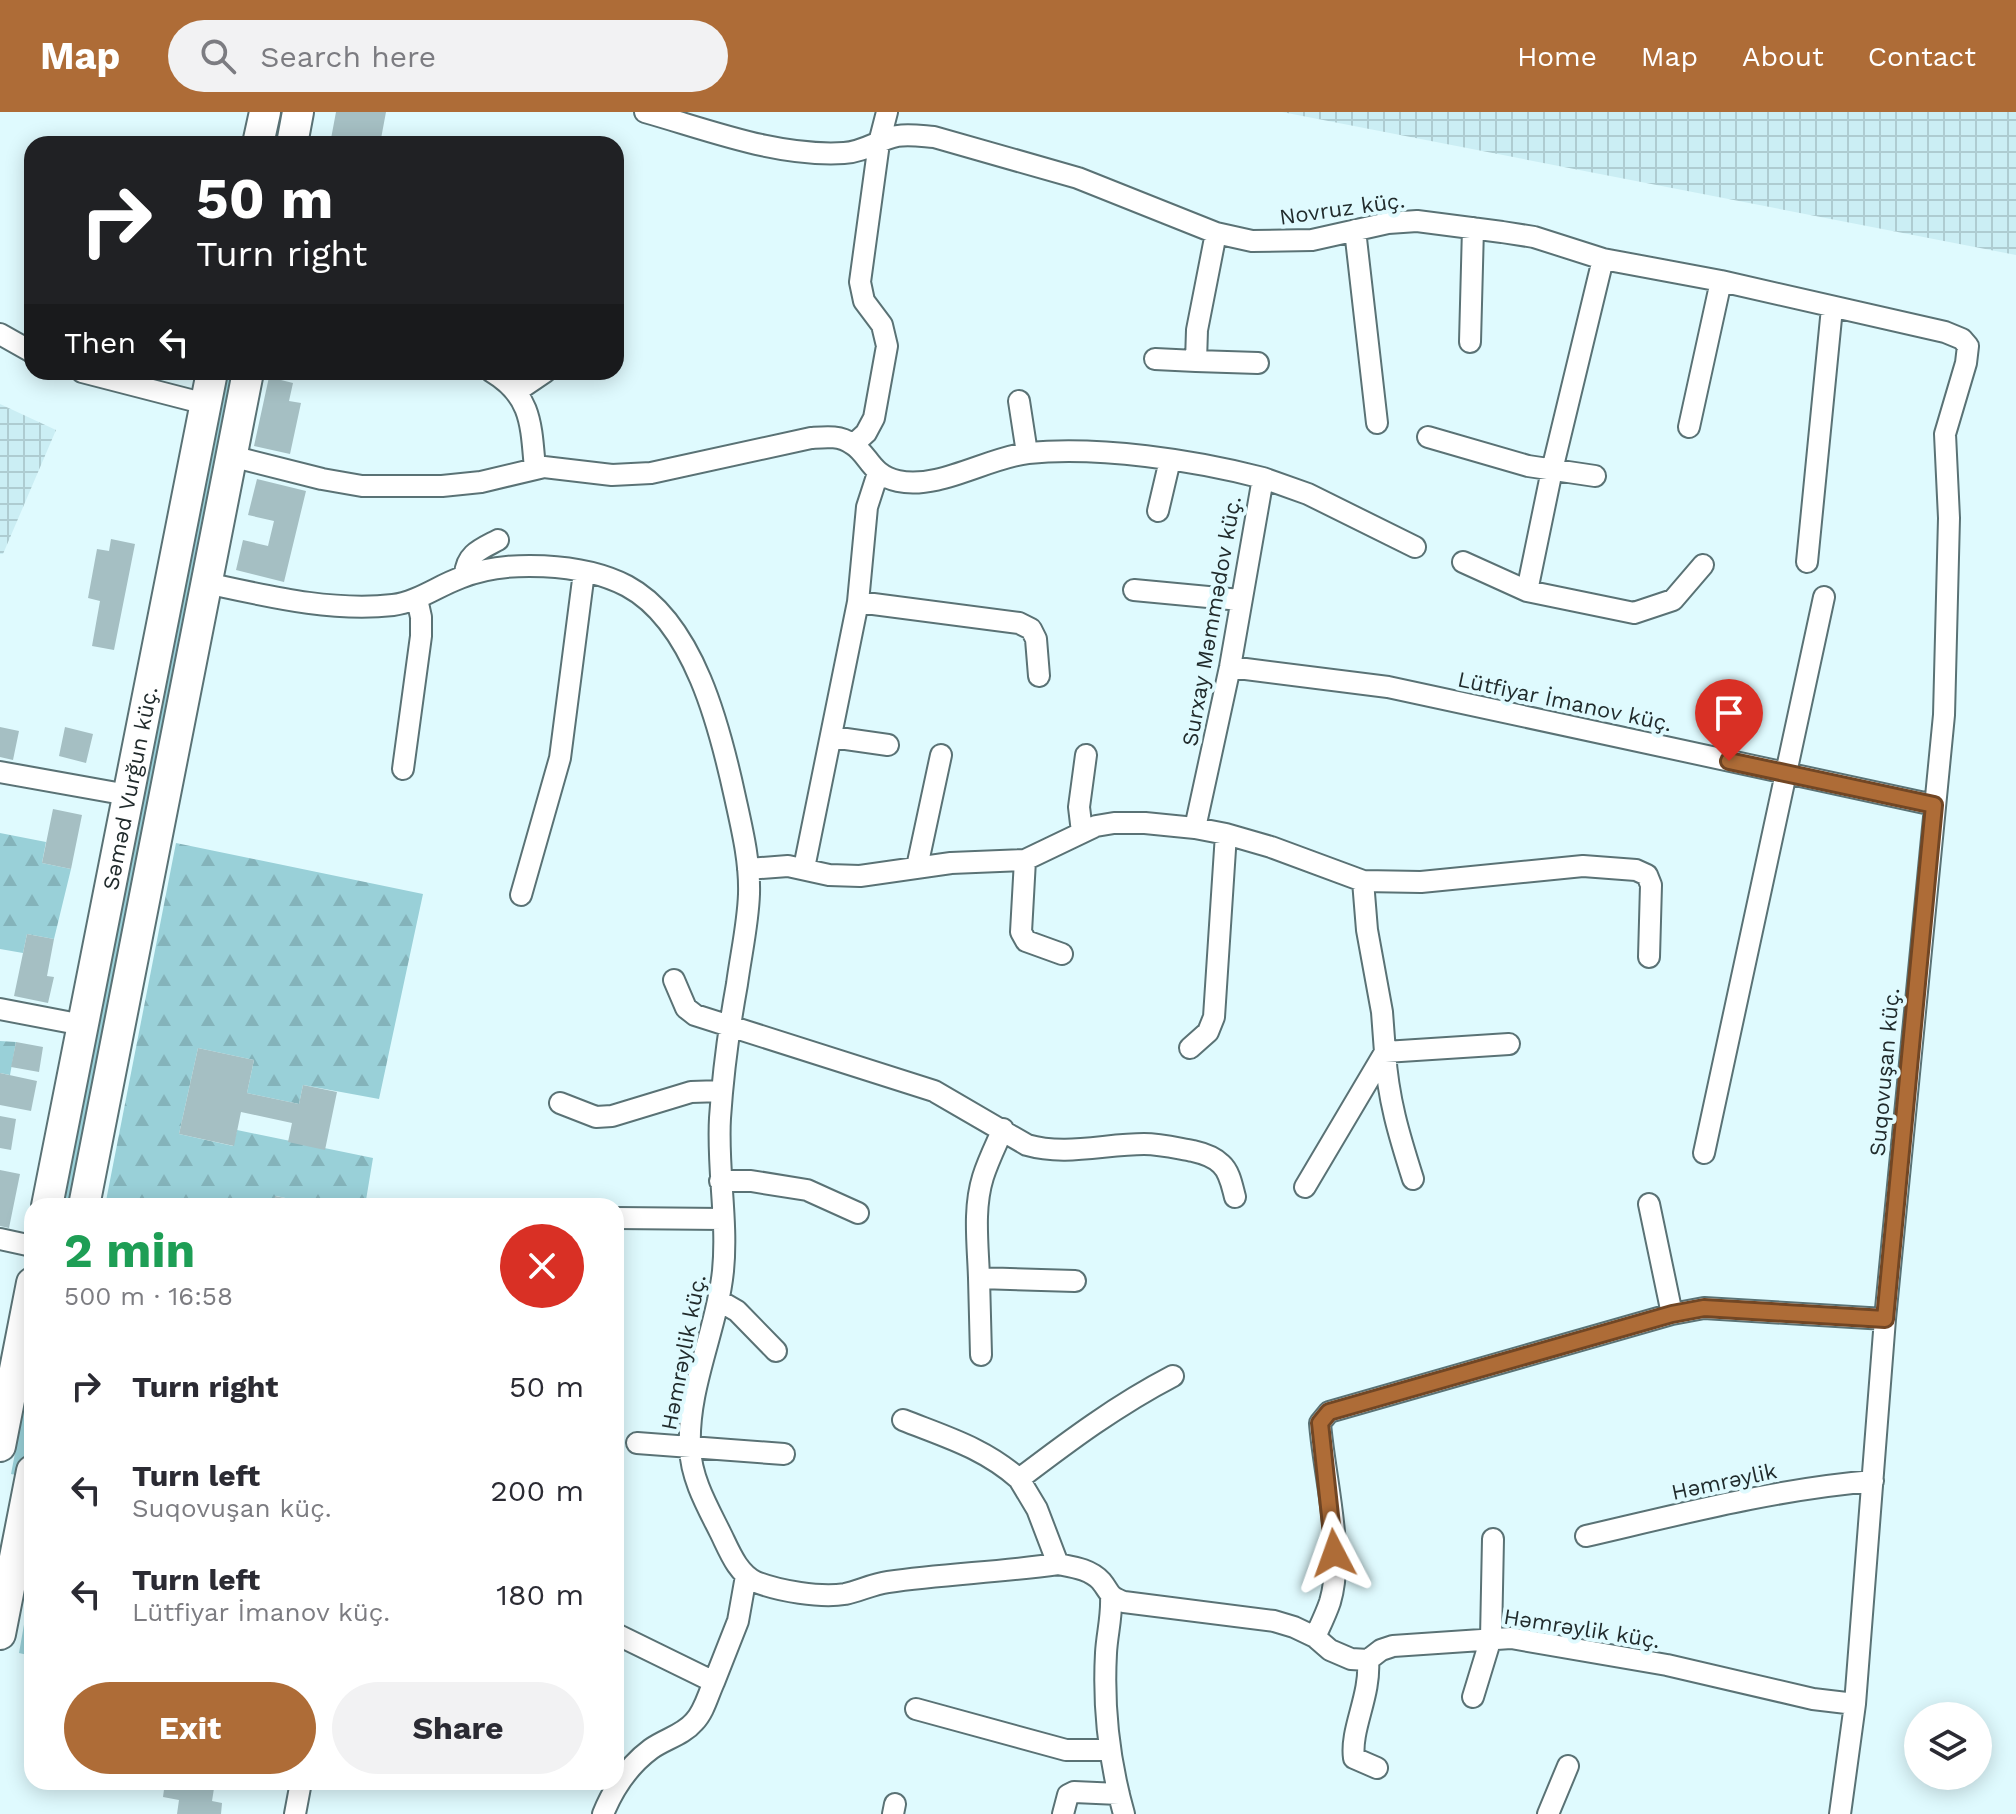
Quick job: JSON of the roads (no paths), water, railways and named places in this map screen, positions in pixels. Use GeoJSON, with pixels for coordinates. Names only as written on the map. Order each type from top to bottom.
{"type":"FeatureCollection","features":[{"type":"Feature","properties":{"kind":"main road"},"geometry":{"type":"LineString","coordinates":[[260,136],[265,112]]}},
{"type":"Feature","properties":{"kind":"main road"},"geometry":{"type":"LineString","coordinates":[[294,136],[298,112]]}},
{"type":"Feature","properties":{"kind":"main road","name":"Səməd Vurğun küç."},"geometry":{"type":"LineString","coordinates":[[49,1198],[210,380]]}},
{"type":"Feature","properties":{"kind":"main road","name":"Səməd Vurğun küç."},"geometry":{"type":"LineString","coordinates":[[86,1198],[246,380]]}},
{"type":"Feature","properties":{"kind":"main road"},"geometry":{"type":"LineString","coordinates":[[0,1446],[24,1324]]}},
{"type":"Feature","properties":{"kind":"main road"},"geometry":{"type":"LineString","coordinates":[[0,1634],[12,1507],[24,1485]]}},
{"type":"Feature","properties":{"kind":"street","name":"Novruz küç."},"geometry":{"type":"LineString","coordinates":[[645,112],[759,144],[809,152],[851,152],[894,137],[911,135],[948,141],[1078,178],[1216,233],[1252,241],[1279,243],[1312,240],[1388,223],[1417,221],[1534,237],[1603,259],[1721,281],[1945,332],[1962,339]]}},
{"type":"Feature","properties":{"kind":"street"},"geometry":{"type":"LineString","coordinates":[[854,444],[866,433],[874,418],[887,346],[882,325],[864,301],[860,282],[879,143],[887,112]]}},
{"type":"Feature","properties":{"kind":"street"},"geometry":{"type":"LineString","coordinates":[[1470,342],[1473,228]]}},
{"type":"Feature","properties":{"kind":"street"},"geometry":{"type":"LineString","coordinates":[[1355,230],[1377,423]]}},
{"type":"Feature","properties":{"kind":"street"},"geometry":{"type":"LineString","coordinates":[[1196,361],[1197,330],[1216,233]]}},
{"type":"Feature","properties":{"kind":"street"},"geometry":{"type":"LineString","coordinates":[[1527,591],[1552,470],[1603,259]]}},
{"type":"Feature","properties":{"kind":"street"},"geometry":{"type":"LineString","coordinates":[[1689,427],[1721,281]]}},
{"type":"Feature","properties":{"kind":"street"},"geometry":{"type":"LineString","coordinates":[[1807,562],[1832,308]]}},
{"type":"Feature","properties":{"kind":"street"},"geometry":{"type":"LineString","coordinates":[[0,334],[24,348]]}},
{"type":"Feature","properties":{"kind":"street","name":"Suqovuşan küç."},"geometry":{"type":"LineString","coordinates":[[1840,1814],[1855,1704],[1885,1319],[1944,715],[1949,518],[1945,434],[1969,353],[1962,339]]}},
{"type":"Feature","properties":{"kind":"street"},"geometry":{"type":"LineString","coordinates":[[1155,359],[1258,363]]}},
{"type":"Feature","properties":{"kind":"street"},"geometry":{"type":"LineString","coordinates":[[113,380],[206,404]]}},
{"type":"Feature","properties":{"kind":"street"},"geometry":{"type":"LineString","coordinates":[[503,380],[517,391],[528,411],[535,469]]}},
{"type":"Feature","properties":{"kind":"street"},"geometry":{"type":"LineString","coordinates":[[517,391],[533,380]]}},
{"type":"Feature","properties":{"kind":"street"},"geometry":{"type":"LineString","coordinates":[[1019,401],[1027,453]]}},
{"type":"Feature","properties":{"kind":"street"},"geometry":{"type":"LineString","coordinates":[[231,456],[322,479],[396,488],[481,482],[535,469],[567,468],[612,475],[651,473],[811,438],[833,437],[854,444],[878,473],[867,507],[858,602],[804,868]]}},
{"type":"Feature","properties":{"kind":"street"},"geometry":{"type":"LineString","coordinates":[[1428,437],[1528,466],[1595,476]]}},
{"type":"Feature","properties":{"kind":"street","name":"Surxay Məmmədov küç."},"geometry":{"type":"LineString","coordinates":[[878,473],[898,481],[923,481],[1027,453],[1081,452],[1170,460],[1263,478],[1230,667],[1195,828]]}},
{"type":"Feature","properties":{"kind":"street"},"geometry":{"type":"LineString","coordinates":[[1158,511],[1170,460]]}},
{"type":"Feature","properties":{"kind":"street"},"geometry":{"type":"LineString","coordinates":[[1263,478],[1308,494],[1415,547]]}},
{"type":"Feature","properties":{"kind":"street"},"geometry":{"type":"LineString","coordinates":[[465,575],[466,563],[473,554],[498,540]]}},
{"type":"Feature","properties":{"kind":"street"},"geometry":{"type":"LineString","coordinates":[[1463,562],[1527,591],[1634,613],[1673,600],[1703,565]]}},
{"type":"Feature","properties":{"kind":"street","name":"Həmrəylik küç."},"geometry":{"type":"LineString","coordinates":[[206,583],[297,602],[345,606],[401,604],[465,575],[497,569],[529,567],[584,572],[608,578],[631,589],[664,617],[685,649],[710,699],[726,755],[748,869],[747,915],[722,1091],[720,1181],[723,1273],[694,1402],[690,1448],[701,1493],[734,1561],[746,1576]]}},
{"type":"Feature","properties":{"kind":"street"},"geometry":{"type":"LineString","coordinates":[[521,895],[560,758],[584,572]]}},
{"type":"Feature","properties":{"kind":"street"},"geometry":{"type":"LineString","coordinates":[[1134,590],[1240,600]]}},
{"type":"Feature","properties":{"kind":"street"},"geometry":{"type":"LineString","coordinates":[[1704,1153],[1824,597]]}},
{"type":"Feature","properties":{"kind":"street"},"geometry":{"type":"LineString","coordinates":[[403,769],[421,636],[417,599]]}},
{"type":"Feature","properties":{"kind":"street"},"geometry":{"type":"LineString","coordinates":[[858,602],[1019,623],[1031,629],[1036,639],[1039,676]]}},
{"type":"Feature","properties":{"kind":"street","name":"Lütfiyar İmanov küç."},"geometry":{"type":"LineString","coordinates":[[1230,667],[1388,687],[1934,805]]}},
{"type":"Feature","properties":{"kind":"street"},"geometry":{"type":"LineString","coordinates":[[832,737],[888,745]]}},
{"type":"Feature","properties":{"kind":"street"},"geometry":{"type":"LineString","coordinates":[[917,867],[941,755]]}},
{"type":"Feature","properties":{"kind":"street"},"geometry":{"type":"LineString","coordinates":[[1082,832],[1079,807],[1086,755]]}},
{"type":"Feature","properties":{"kind":"street"},"geometry":{"type":"LineString","coordinates":[[0,772],[128,795]]}},
{"type":"Feature","properties":{"kind":"street"},"geometry":{"type":"LineString","coordinates":[[748,869],[804,868],[829,875],[860,876],[917,867],[1025,860],[1082,832],[1114,823],[1145,823],[1226,834],[1363,881],[1421,882],[1583,866],[1636,870],[1647,875],[1651,885],[1649,957]]}},
{"type":"Feature","properties":{"kind":"street"},"geometry":{"type":"LineString","coordinates":[[1190,1048],[1208,1032],[1214,1017],[1226,834]]}},
{"type":"Feature","properties":{"kind":"street"},"geometry":{"type":"LineString","coordinates":[[1025,860],[1021,932],[1026,941],[1062,954]]}},
{"type":"Feature","properties":{"kind":"street"},"geometry":{"type":"LineString","coordinates":[[1363,881],[1367,930],[1382,1012],[1387,1089],[1413,1179]]}},
{"type":"Feature","properties":{"kind":"street"},"geometry":{"type":"LineString","coordinates":[[674,980],[686,1008],[695,1015],[934,1091],[1027,1145],[1042,1150],[1143,1144],[1203,1154],[1219,1162],[1228,1174],[1235,1197]]}},
{"type":"Feature","properties":{"kind":"street"},"geometry":{"type":"LineString","coordinates":[[0,1009],[83,1025]]}},
{"type":"Feature","properties":{"kind":"street"},"geometry":{"type":"LineString","coordinates":[[1385,1052],[1509,1044]]}},
{"type":"Feature","properties":{"kind":"street"},"geometry":{"type":"LineString","coordinates":[[1305,1187],[1385,1052]]}},
{"type":"Feature","properties":{"kind":"street"},"geometry":{"type":"LineString","coordinates":[[560,1103],[596,1117],[612,1116],[691,1092],[722,1091]]}},
{"type":"Feature","properties":{"kind":"street"},"geometry":{"type":"LineString","coordinates":[[981,1355],[977,1215],[983,1178],[1003,1129]]}},
{"type":"Feature","properties":{"kind":"street"},"geometry":{"type":"LineString","coordinates":[[720,1181],[751,1181],[807,1190],[858,1213]]}},
{"type":"Feature","properties":{"kind":"street"},"geometry":{"type":"LineString","coordinates":[[1649,1204],[1672,1314]]}},
{"type":"Feature","properties":{"kind":"street"},"geometry":{"type":"LineString","coordinates":[[624,1218],[723,1219]]}},
{"type":"Feature","properties":{"kind":"street"},"geometry":{"type":"LineString","coordinates":[[0,1239],[24,1244]]}},
{"type":"Feature","properties":{"kind":"street"},"geometry":{"type":"LineString","coordinates":[[979,1278],[1075,1281]]}},
{"type":"Feature","properties":{"kind":"street"},"geometry":{"type":"LineString","coordinates":[[718,1300],[737,1311],[776,1351]]}},
{"type":"Feature","properties":{"kind":"street"},"geometry":{"type":"LineString","coordinates":[[1315,1637],[1330,1601],[1334,1571],[1333,1534],[1320,1423],[1329,1412],[1672,1314],[1704,1308],[1885,1319]]}},
{"type":"Feature","properties":{"kind":"street"},"geometry":{"type":"LineString","coordinates":[[1019,1479],[1097,1420],[1173,1376]]}},
{"type":"Feature","properties":{"kind":"street"},"geometry":{"type":"LineString","coordinates":[[903,1420],[982,1451],[1019,1479],[1037,1509],[1058,1564]]}},
{"type":"Feature","properties":{"kind":"street"},"geometry":{"type":"LineString","coordinates":[[637,1443],[784,1454]]}},
{"type":"Feature","properties":{"kind":"street","name":"Həmrəylik"},"geometry":{"type":"LineString","coordinates":[[1586,1536],[1743,1500],[1828,1485],[1873,1481]]}},
{"type":"Feature","properties":{"kind":"street"},"geometry":{"type":"LineString","coordinates":[[1473,1697],[1491,1638],[1493,1539]]}},
{"type":"Feature","properties":{"kind":"street"},"geometry":{"type":"LineString","coordinates":[[624,1774],[651,1749],[687,1729],[698,1719],[738,1621],[746,1576],[765,1585],[822,1596],[847,1594],[884,1583],[1058,1564],[1086,1571],[1100,1581],[1111,1597],[1105,1715],[1109,1750],[1122,1804],[1074,1792],[1068,1795],[1063,1814]]}},
{"type":"Feature","properties":{"kind":"street"},"geometry":{"type":"LineString","coordinates":[[1111,1597],[1141,1605],[1274,1621],[1315,1637],[1341,1655],[1368,1660],[1366,1697],[1352,1746],[1354,1758],[1377,1768]]}},
{"type":"Feature","properties":{"kind":"street"},"geometry":{"type":"LineString","coordinates":[[624,1638],[714,1682]]}},
{"type":"Feature","properties":{"kind":"street","name":"Həmrəylik küç."},"geometry":{"type":"LineString","coordinates":[[1368,1660],[1393,1646],[1511,1638],[1667,1665],[1813,1699],[1855,1704]]}},
{"type":"Feature","properties":{"kind":"street"},"geometry":{"type":"LineString","coordinates":[[916,1709],[1066,1750],[1109,1750]]}},
{"type":"Feature","properties":{"kind":"street"},"geometry":{"type":"LineString","coordinates":[[1548,1814],[1568,1766]]}},
{"type":"Feature","properties":{"kind":"street"},"geometry":{"type":"LineString","coordinates":[[295,1814],[300,1790]]}},
{"type":"Feature","properties":{"kind":"street"},"geometry":{"type":"LineString","coordinates":[[603,1814],[613,1790]]}}]}
